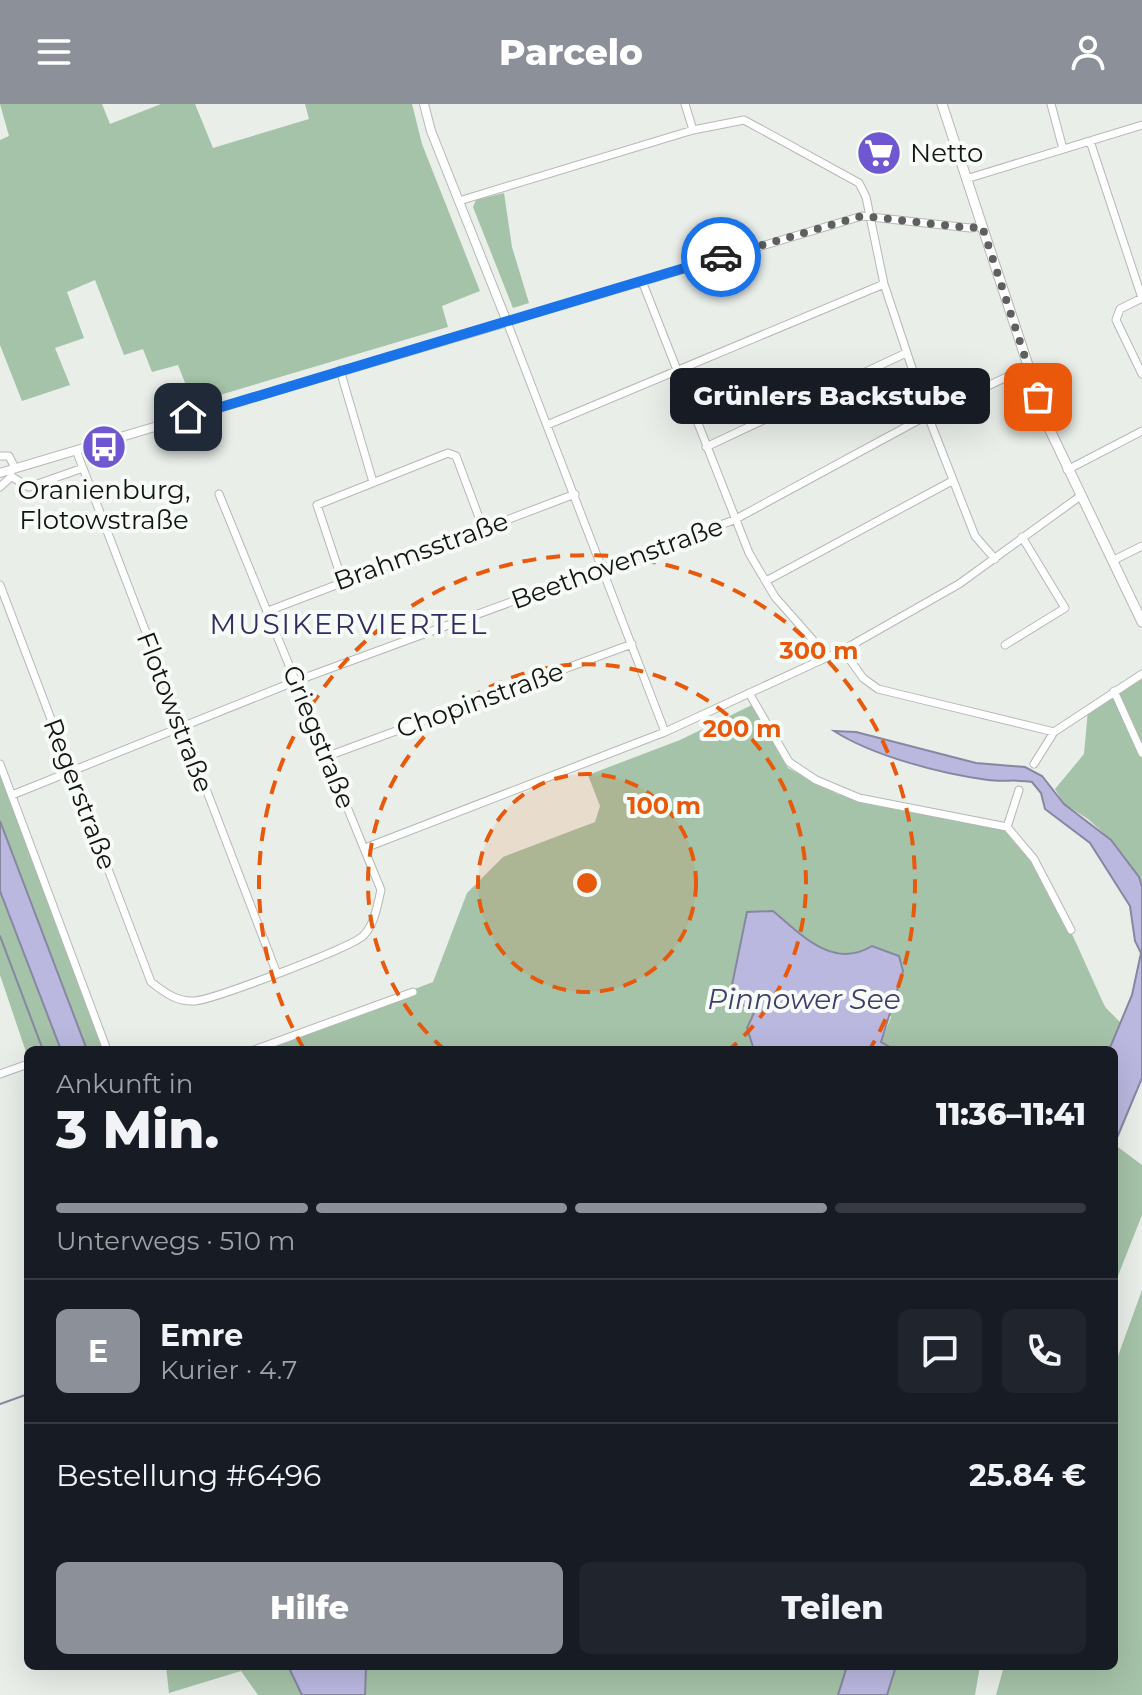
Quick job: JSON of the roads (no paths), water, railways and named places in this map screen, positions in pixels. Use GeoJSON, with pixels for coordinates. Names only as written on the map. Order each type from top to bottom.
{"type":"FeatureCollection","features":[{"type":"Feature","properties":{"kind":"main road"},"geometry":{"type":"LineString","coordinates":[[942,104],[1028,367],[1067,470],[1142,622]]}},
{"type":"Feature","properties":{"kind":"street"},"geometry":{"type":"LineString","coordinates":[[424,104],[665,732]]}},
{"type":"Feature","properties":{"kind":"street"},"geometry":{"type":"LineString","coordinates":[[685,104],[693,130]]}},
{"type":"Feature","properties":{"kind":"street"},"geometry":{"type":"LineString","coordinates":[[1051,104],[1063,149]]}},
{"type":"Feature","properties":{"kind":"street"},"geometry":{"type":"LineString","coordinates":[[459,201],[693,130],[744,120],[859,183],[870,215],[884,284],[928,416],[975,536],[995,559]]}},
{"type":"Feature","properties":{"kind":"street"},"geometry":{"type":"LineString","coordinates":[[966,179],[1142,125]]}},
{"type":"Feature","properties":{"kind":"street"},"geometry":{"type":"LineString","coordinates":[[1090,141],[1142,298],[1120,309],[1116,320],[1142,374]]}},
{"type":"Feature","properties":{"kind":"street"},"geometry":{"type":"LineString","coordinates":[[0,473],[12,472],[340,370],[870,215],[970,228],[982,226]]}},
{"type":"Feature","properties":{"kind":"street"},"geometry":{"type":"LineString","coordinates":[[642,281],[734,520],[775,597],[828,657]]}},
{"type":"Feature","properties":{"kind":"street"},"geometry":{"type":"LineString","coordinates":[[547,425],[884,284]]}},
{"type":"Feature","properties":{"kind":"street"},"geometry":{"type":"LineString","coordinates":[[706,447],[906,353]]}},
{"type":"Feature","properties":{"kind":"street","name":"Beethovenstraße"},"geometry":{"type":"LineString","coordinates":[[12,795],[296,681],[734,520],[928,416],[1028,367]]}},
{"type":"Feature","properties":{"kind":"street"},"geometry":{"type":"LineString","coordinates":[[340,370],[373,482]]}},
{"type":"Feature","properties":{"kind":"street"},"geometry":{"type":"LineString","coordinates":[[1067,470],[1142,431]]}},
{"type":"Feature","properties":{"kind":"street","name":"Flotowstraße"},"geometry":{"type":"LineString","coordinates":[[76,450],[277,974]]}},
{"type":"Feature","properties":{"kind":"street"},"geometry":{"type":"LineString","coordinates":[[342,580],[317,505],[448,453],[456,456],[483,528]]}},
{"type":"Feature","properties":{"kind":"street"},"geometry":{"type":"LineString","coordinates":[[0,456],[9,456],[12,472],[29,487],[83,468]]}},
{"type":"Feature","properties":{"kind":"street"},"geometry":{"type":"LineString","coordinates":[[0,487],[12,472]]}},
{"type":"Feature","properties":{"kind":"street"},"geometry":{"type":"LineString","coordinates":[[766,581],[952,481]]}},
{"type":"Feature","properties":{"kind":"street","name":"Griegstraße"},"geometry":{"type":"LineString","coordinates":[[219,494],[381,890],[375,915],[362,937],[277,974]]}},
{"type":"Feature","properties":{"kind":"street","name":"Brahmsstraße"},"geometry":{"type":"LineString","coordinates":[[268,611],[342,580],[575,494]]}},
{"type":"Feature","properties":{"kind":"street"},"geometry":{"type":"LineString","coordinates":[[365,848],[665,732],[843,650],[929,602],[995,559],[1079,497]]}},
{"type":"Feature","properties":{"kind":"street"},"geometry":{"type":"LineString","coordinates":[[1005,645],[1065,608],[1022,537]]}},
{"type":"Feature","properties":{"kind":"street"},"geometry":{"type":"LineString","coordinates":[[1112,561],[1142,546]]}},
{"type":"Feature","properties":{"kind":"street","name":"Regerstraße"},"geometry":{"type":"LineString","coordinates":[[0,585],[151,982],[169,996],[194,1001],[277,974]]}},
{"type":"Feature","properties":{"kind":"street","name":"Chopinstraße"},"geometry":{"type":"LineString","coordinates":[[328,756],[632,644]]}},
{"type":"Feature","properties":{"kind":"street"},"geometry":{"type":"LineString","coordinates":[[843,650],[863,678],[878,689],[1054,732]]}},
{"type":"Feature","properties":{"kind":"street"},"geometry":{"type":"LineString","coordinates":[[1034,764],[1054,732],[1142,674]]}},
{"type":"Feature","properties":{"kind":"street"},"geometry":{"type":"LineString","coordinates":[[1114,691],[1142,753]]}},
{"type":"Feature","properties":{"kind":"street"},"geometry":{"type":"LineString","coordinates":[[749,693],[789,762],[816,780],[859,798],[1007,827],[1034,859],[1071,930]]}},
{"type":"Feature","properties":{"kind":"street"},"geometry":{"type":"LineString","coordinates":[[0,764],[106,1046]]}},
{"type":"Feature","properties":{"kind":"street"},"geometry":{"type":"LineString","coordinates":[[1007,827],[1019,790]]}},
{"type":"Feature","properties":{"kind":"street"},"geometry":{"type":"LineString","coordinates":[[265,1046],[413,992]]}},
{"type":"Feature","properties":{"kind":"street"},"geometry":{"type":"LineString","coordinates":[[0,1074],[24,1065]]}},
{"type":"Feature","properties":{"kind":"water"},"geometry":{"type":"Polygon","coordinates":[[[834,731],[856,732],[976,763],[1025,767],[1042,776],[1064,804],[1111,840],[1139,877],[1142,887],[1142,1078],[1118,1135],[1118,1046],[1111,1046],[1132,995],[1141,953],[1135,941],[1130,906],[1090,843],[1045,809],[1041,793],[1032,782],[988,780],[950,773],[888,756],[834,731]]]}},
{"type":"Feature","properties":{"kind":"water"},"geometry":{"type":"Polygon","coordinates":[[[0,821],[85,1046],[59,1046],[0,891],[0,821]]]}},
{"type":"Feature","properties":{"kind":"water","name":"Pinnower See"},"geometry":{"type":"Polygon","coordinates":[[[773,911],[807,939],[831,952],[858,952],[872,946],[899,956],[903,971],[881,1042],[888,1046],[753,1046],[747,1028],[755,1011],[741,1004],[731,990],[747,912],[773,911]]]}},
{"type":"Feature","properties":{"kind":"water"},"geometry":{"type":"Polygon","coordinates":[[[290,1670],[366,1670],[365,1695],[302,1695],[290,1670]]]}},
{"type":"Feature","properties":{"kind":"water"},"geometry":{"type":"Polygon","coordinates":[[[846,1670],[895,1670],[887,1695],[838,1695],[846,1670]]]}},
{"type":"Feature","properties":{"kind":"waterway"},"geometry":{"type":"LineString","coordinates":[[0,936],[41,1046]]}},
{"type":"Feature","properties":{"kind":"waterway"},"geometry":{"type":"LineString","coordinates":[[0,1404],[24,1395]]}},
{"type":"Feature","properties":{"kind":"place","name":"Netto"},"geometry":{"type":"Point","coordinates":[879,153]}},
{"type":"Feature","properties":{"kind":"place","name":"Grünlers Backstube"},"geometry":{"type":"Point","coordinates":[1038,397]}},
{"type":"Feature","properties":{"kind":"place","name":"Oranienburg, Flotowstraße"},"geometry":{"type":"Point","coordinates":[104,447]}},
{"type":"Feature","properties":{"kind":"district","name":"MUSIKERVIERTEL"},"geometry":{"type":"Point","coordinates":[349,624]}}]}
